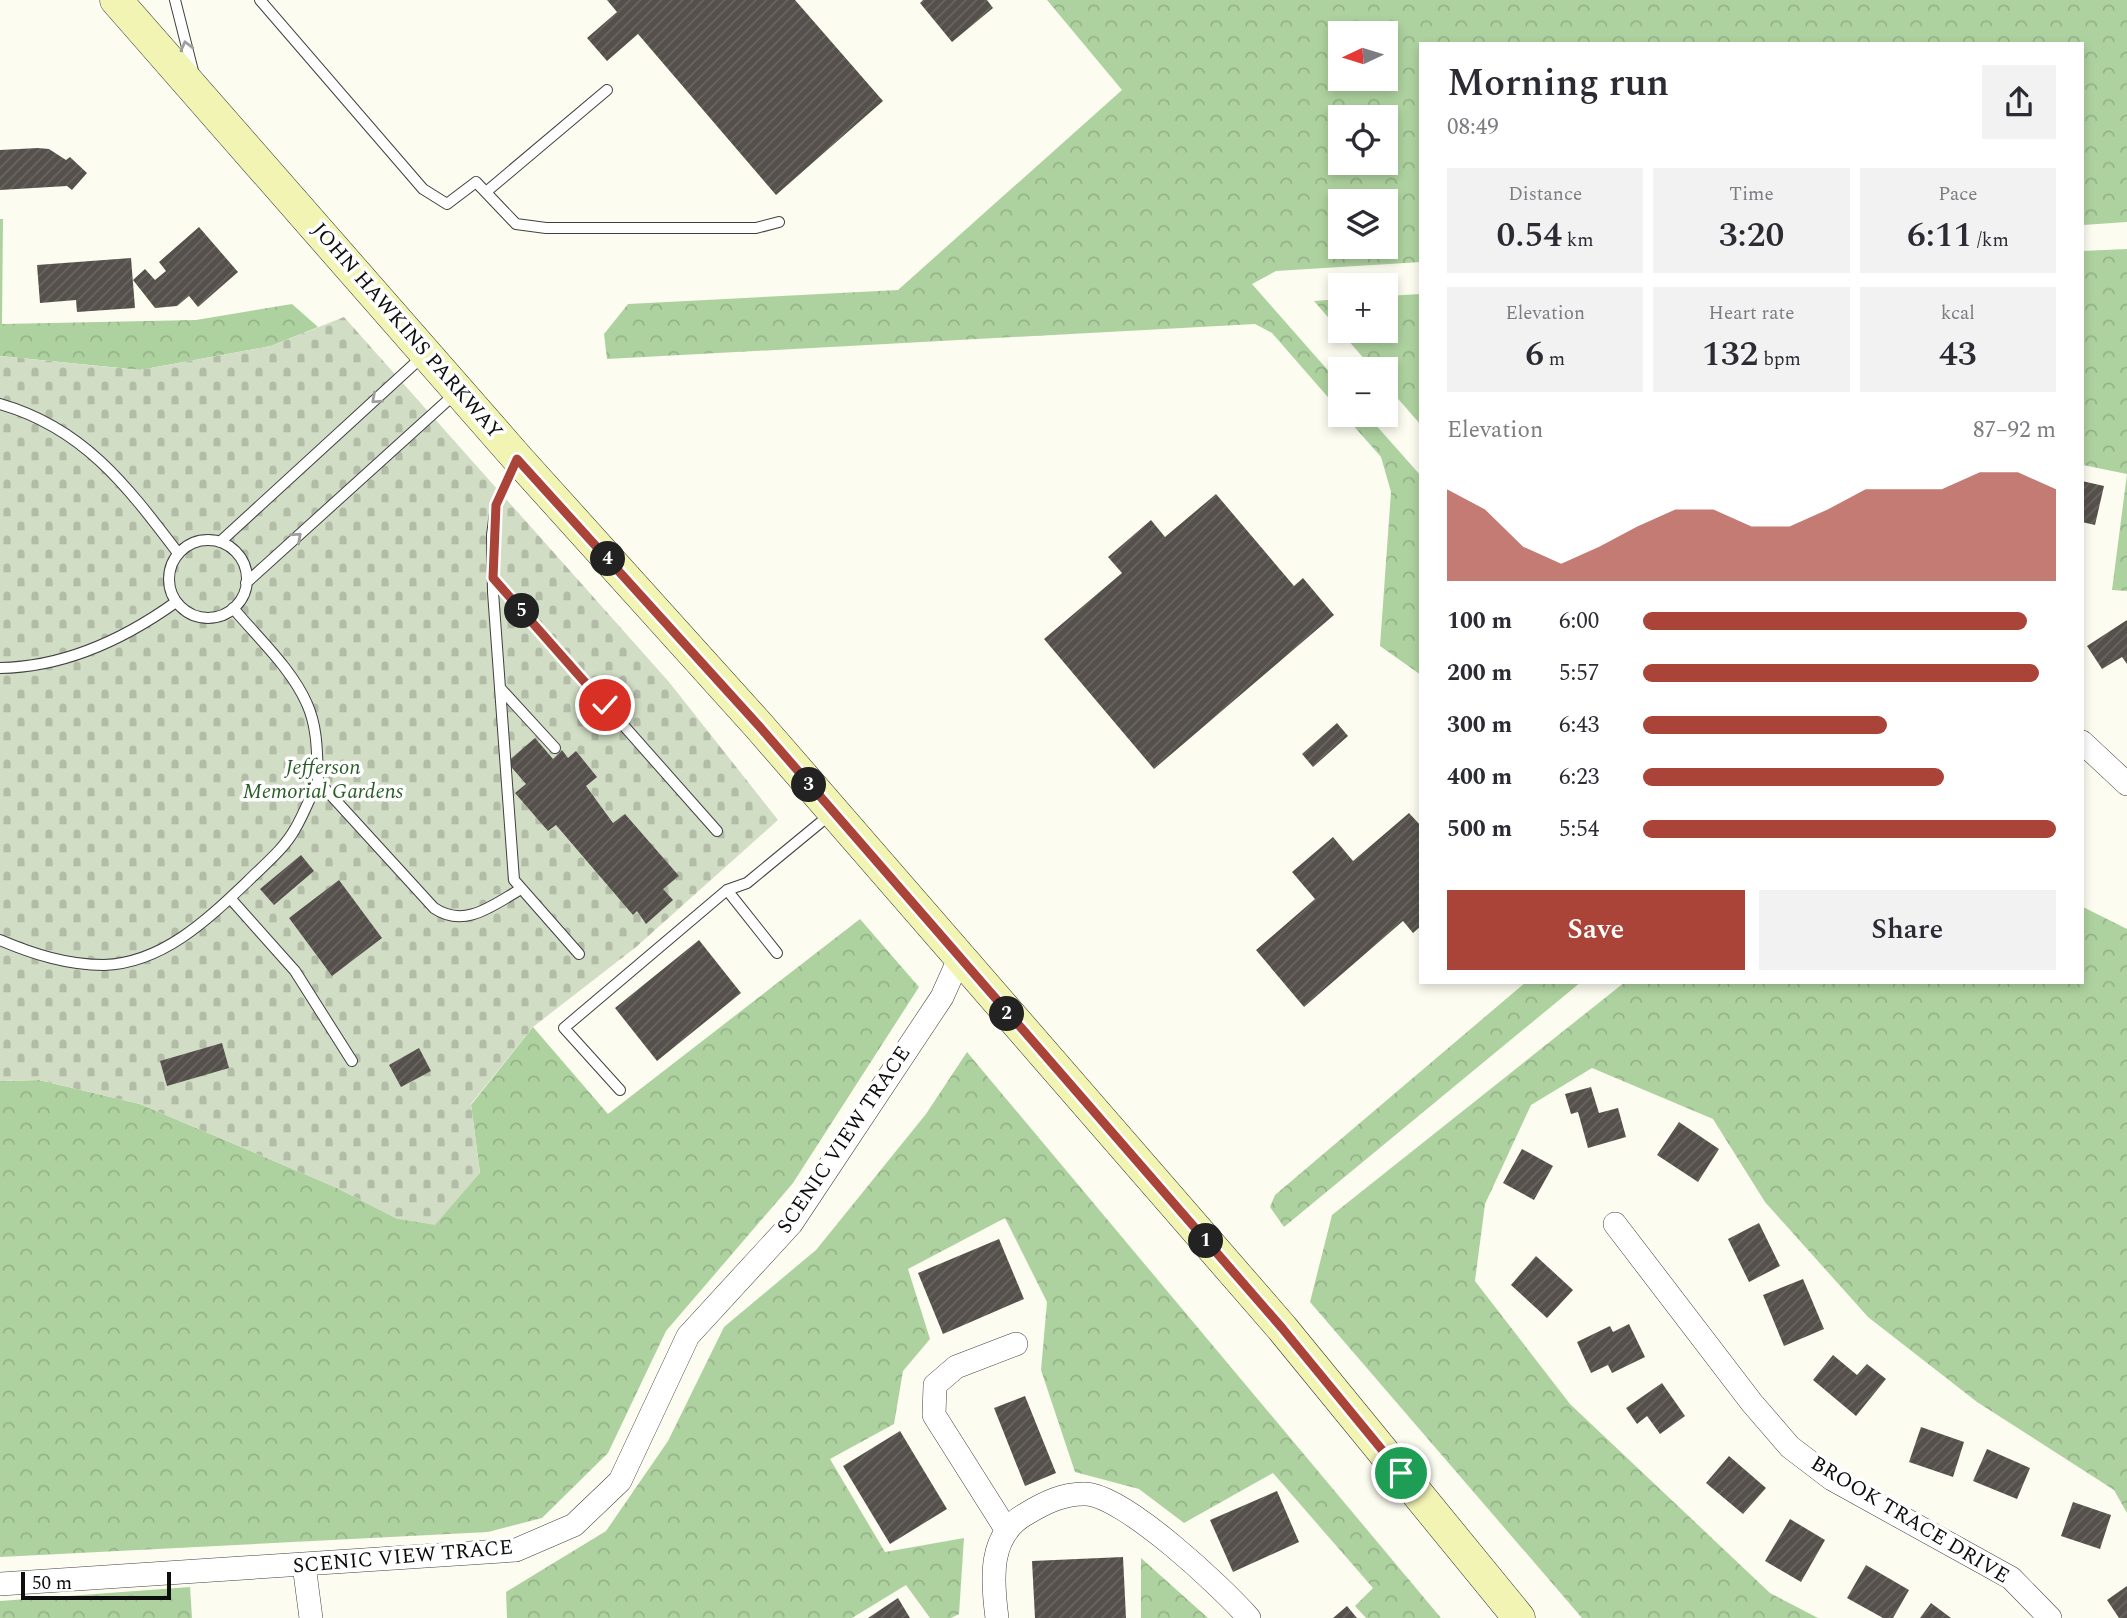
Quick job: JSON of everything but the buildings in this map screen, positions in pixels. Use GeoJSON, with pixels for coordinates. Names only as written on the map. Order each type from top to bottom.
{"type":"FeatureCollection","features":[{"type":"Feature","properties":{"kind":"main road","name":"JOHN HAWKINS PARKWAY"},"geometry":{"type":"LineString","coordinates":[[116,0],[460,390],[517,459],[759,726],[1282,1328],[1519,1618]]}},
{"type":"Feature","properties":{"kind":"street"},"geometry":{"type":"LineString","coordinates":[[2084,744],[2127,784]]}},
{"type":"Feature","properties":{"kind":"street","name":"SCENIC VIEW TRACE"},"geometry":{"type":"LineString","coordinates":[[0,1584],[516,1550],[574,1525],[620,1481],[688,1336],[791,1224],[942,997],[959,959]]}},
{"type":"Feature","properties":{"kind":"street","name":"BROOK TRACE DRIVE"},"geometry":{"type":"LineString","coordinates":[[1615,1224],[1752,1403],[1790,1447],[1832,1479],[2011,1578],[2050,1618]]}},
{"type":"Feature","properties":{"kind":"street"},"geometry":{"type":"LineString","coordinates":[[1006,1529],[934,1416],[935,1385],[956,1367],[1016,1344]]}},
{"type":"Feature","properties":{"kind":"street"},"geometry":{"type":"LineString","coordinates":[[998,1618],[993,1561],[1006,1529],[1023,1515],[1055,1498],[1087,1494],[1120,1506],[1148,1527],[1249,1618]]}},
{"type":"Feature","properties":{"kind":"street"},"geometry":{"type":"LineString","coordinates":[[304,1565],[311,1618]]}},
{"type":"Feature","properties":{"kind":"lane"},"geometry":{"type":"LineString","coordinates":[[175,0],[198,91]]}},
{"type":"Feature","properties":{"kind":"lane"},"geometry":{"type":"LineString","coordinates":[[260,0],[423,189],[447,204],[476,181],[516,224],[546,228],[756,228],[779,222]]}},
{"type":"Feature","properties":{"kind":"lane"},"geometry":{"type":"LineString","coordinates":[[486,192],[607,90]]}},
{"type":"Feature","properties":{"kind":"lane"},"geometry":{"type":"LineString","coordinates":[[220,542],[426,353]]}},
{"type":"Feature","properties":{"kind":"lane"},"geometry":{"type":"LineString","coordinates":[[246,583],[460,390]]}},
{"type":"Feature","properties":{"kind":"lane"},"geometry":{"type":"LineString","coordinates":[[0,404],[56,425],[84,445],[132,493],[178,553]]}},
{"type":"Feature","properties":{"kind":"lane"},"geometry":{"type":"LineString","coordinates":[[517,459],[496,505],[493,578],[514,880],[579,954]]}},
{"type":"Feature","properties":{"kind":"lane"},"geometry":{"type":"LineString","coordinates":[[200,540],[220,542],[235,551],[243,561],[246,583],[241,599],[233,608],[209,618],[185,611],[176,602],[169,577],[178,553],[200,540]]}},
{"type":"Feature","properties":{"kind":"lane"},"geometry":{"type":"LineString","coordinates":[[493,578],[717,831]]}},
{"type":"Feature","properties":{"kind":"lane"},"geometry":{"type":"LineString","coordinates":[[0,668],[38,667],[63,662],[127,633],[176,602]]}},
{"type":"Feature","properties":{"kind":"lane"},"geometry":{"type":"LineString","coordinates":[[0,940],[34,955],[68,962],[115,963],[136,959],[176,943],[207,920],[294,831],[318,781],[316,742],[308,705],[296,684],[233,608]]}},
{"type":"Feature","properties":{"kind":"lane"},"geometry":{"type":"LineString","coordinates":[[499,688],[555,748]]}},
{"type":"Feature","properties":{"kind":"lane"},"geometry":{"type":"LineString","coordinates":[[318,781],[434,908],[445,915],[472,916],[521,889]]}},
{"type":"Feature","properties":{"kind":"lane"},"geometry":{"type":"LineString","coordinates":[[621,1090],[564,1028],[727,890],[747,883],[832,813]]}},
{"type":"Feature","properties":{"kind":"lane"},"geometry":{"type":"LineString","coordinates":[[727,890],[777,953]]}},
{"type":"Feature","properties":{"kind":"lane"},"geometry":{"type":"LineString","coordinates":[[230,898],[295,971],[352,1061]]}},
{"type":"Feature","properties":{"kind":"green space"},"geometry":{"type":"Polygon","coordinates":[[[1047,0],[2127,0],[2127,222],[2084,225],[2084,42],[1419,42],[1419,262],[1276,271],[1252,284],[1328,370],[1328,397],[1272,333],[1255,324],[607,359],[604,334],[628,304],[898,290],[1122,90],[1047,0]]]}},
{"type":"Feature","properties":{"kind":"green space"},"geometry":{"type":"Polygon","coordinates":[[[0,219],[3,219],[2,324],[196,320],[292,304],[318,327],[271,346],[140,370],[0,356],[0,219]]]}},
{"type":"Feature","properties":{"kind":"green space"},"geometry":{"type":"Polygon","coordinates":[[[2127,249],[2127,474],[2084,465],[2084,251],[2127,249]]]}},
{"type":"Feature","properties":{"kind":"green space"},"geometry":{"type":"Polygon","coordinates":[[[1419,294],[1419,423],[1398,399],[1398,357],[1363,357],[1350,343],[1398,343],[1398,295],[1419,294]]]}},
{"type":"Feature","properties":{"kind":"green space"},"geometry":{"type":"Polygon","coordinates":[[[1328,300],[1328,317],[1314,301],[1328,300]]]}},
{"type":"Feature","properties":{"kind":"green space","name":"Jefferson Memorial Gardens"},"geometry":{"type":"Polygon","coordinates":[[[344,317],[669,682],[778,820],[636,947],[533,1027],[471,1104],[480,1173],[435,1225],[398,1219],[335,1187],[140,1104],[39,1080],[0,1081],[0,356],[140,370],[271,346],[344,317]]]}},
{"type":"Feature","properties":{"kind":"green space"},"geometry":{"type":"Polygon","coordinates":[[[1355,427],[1378,427],[1419,474],[1419,674],[1380,646],[1391,492],[1381,457],[1355,427]]]}},
{"type":"Feature","properties":{"kind":"green space"},"geometry":{"type":"Polygon","coordinates":[[[2127,474],[2127,591],[2112,590],[2127,474]]]}},
{"type":"Feature","properties":{"kind":"green space"},"geometry":{"type":"Polygon","coordinates":[[[2084,908],[2127,929],[2127,1513],[2114,1490],[1977,1402],[1868,1317],[1765,1202],[1713,1119],[1592,1068],[1531,1105],[1485,1204],[1475,1281],[1570,1404],[1770,1593],[1818,1618],[1582,1618],[1310,1302],[1332,1215],[1622,984],[2084,984],[2084,908]]]}},
{"type":"Feature","properties":{"kind":"green space"},"geometry":{"type":"Polygon","coordinates":[[[860,919],[919,987],[793,1183],[666,1331],[608,1453],[542,1518],[488,1532],[0,1557],[0,1081],[39,1080],[140,1104],[335,1187],[398,1219],[480,1173],[471,1105],[533,1027],[608,1114],[860,919]]]}},
{"type":"Feature","properties":{"kind":"green space"},"geometry":{"type":"Polygon","coordinates":[[[1524,984],[1579,984],[1284,1227],[1270,1207],[1275,1195],[1524,984]]]}},
{"type":"Feature","properties":{"kind":"green space"},"geometry":{"type":"Polygon","coordinates":[[[967,1052],[1441,1618],[1366,1618],[1355,1606],[1373,1588],[1273,1473],[1184,1523],[1139,1489],[1075,1472],[1041,1370],[1047,1302],[1005,1218],[908,1269],[930,1339],[903,1371],[894,1424],[830,1459],[885,1552],[964,1538],[959,1614],[951,1618],[930,1618],[906,1585],[852,1618],[507,1618],[506,1592],[606,1531],[668,1441],[724,1327],[816,1250],[926,1114],[967,1052]]]}},
{"type":"Feature","properties":{"kind":"green space"},"geometry":{"type":"Polygon","coordinates":[[[1141,1558],[1208,1618],[1141,1618],[1141,1558]]]}},
{"type":"Feature","properties":{"kind":"green space"},"geometry":{"type":"Polygon","coordinates":[[[190,1587],[192,1618],[0,1618],[0,1601],[190,1587]]]}},
{"type":"Feature","properties":{"kind":"route"},"geometry":{"type":"LineString","coordinates":[[605,705],[493,578],[492,536],[496,505],[517,459],[759,726],[1282,1328],[1401,1473]]}}]}
